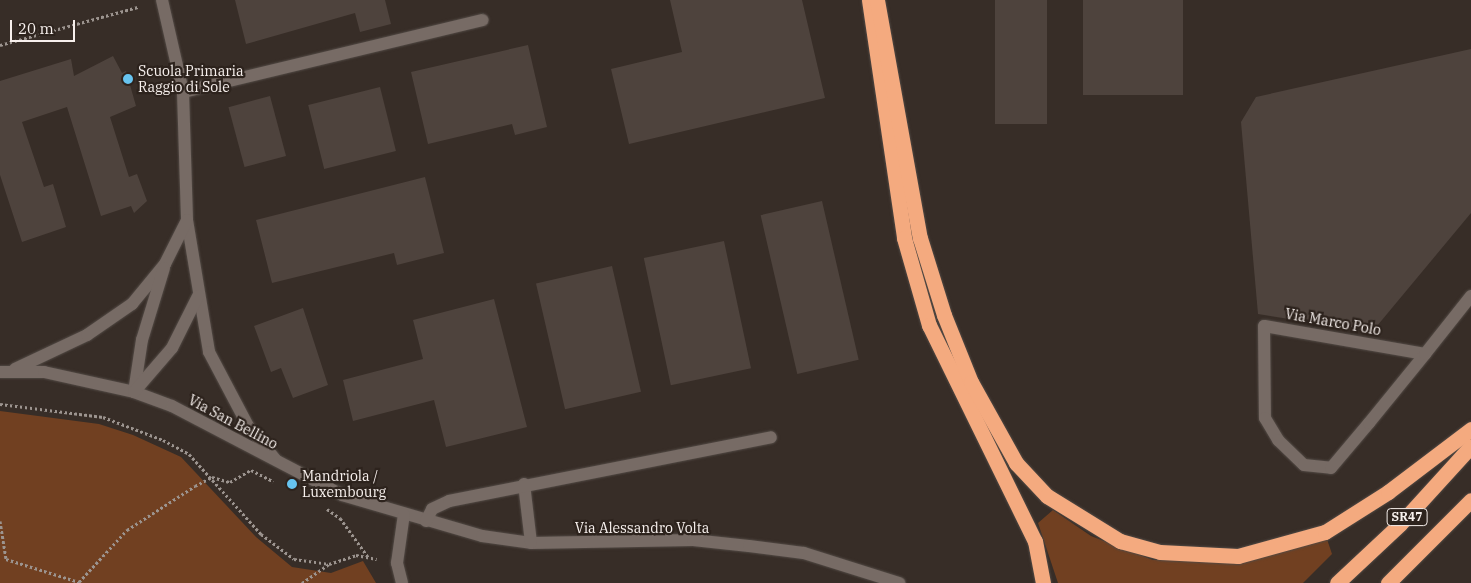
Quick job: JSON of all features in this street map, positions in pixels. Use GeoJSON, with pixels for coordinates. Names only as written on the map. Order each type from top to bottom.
{"type":"FeatureCollection","features":[{"type":"Feature","properties":{"kind":"highway"},"geometry":{"type":"LineString","coordinates":[[869,0],[904,238],[928,325],[1035,541],[1043,583]]}},
{"type":"Feature","properties":{"kind":"highway"},"geometry":{"type":"LineString","coordinates":[[877,0],[920,238],[944,315],[971,382],[1016,463],[1047,496],[1120,540],[1160,552],[1238,556],[1324,532],[1388,492],[1471,429]]}},
{"type":"Feature","properties":{"kind":"highway","name":"SR47"},"geometry":{"type":"LineString","coordinates":[[1337,583],[1400,524],[1471,446]]}},
{"type":"Feature","properties":{"kind":"highway","name":"SR47"},"geometry":{"type":"LineString","coordinates":[[1388,583],[1471,500]]}},
{"type":"Feature","properties":{"kind":"street","name":"Via San Bellino"},"geometry":{"type":"LineString","coordinates":[[162,0],[183,92],[187,220],[198,296],[209,352],[226,389],[280,464]]}},
{"type":"Feature","properties":{"kind":"street"},"geometry":{"type":"LineString","coordinates":[[183,92],[482,20]]}},
{"type":"Feature","properties":{"kind":"street","name":"Via San Bellino"},"geometry":{"type":"LineString","coordinates":[[134,392],[142,340],[165,264],[187,220]]}},
{"type":"Feature","properties":{"kind":"street","name":"Via San Bellino"},"geometry":{"type":"LineString","coordinates":[[2,372],[48,356],[111,321],[165,264]]}},
{"type":"Feature","properties":{"kind":"street"},"geometry":{"type":"LineString","coordinates":[[134,392],[172,348],[198,296]]}},
{"type":"Feature","properties":{"kind":"street","name":"Via Marco Polo"},"geometry":{"type":"LineString","coordinates":[[1425,354],[1264,326],[1265,418],[1278,440],[1304,465],[1331,468],[1425,354],[1471,296]]}},
{"type":"Feature","properties":{"kind":"street","name":"Via San Bellino"},"geometry":{"type":"LineString","coordinates":[[2,372],[78,378],[134,392],[203,422],[280,464]]}},
{"type":"Feature","properties":{"kind":"street"},"geometry":{"type":"LineString","coordinates":[[426,521],[432,509],[449,501],[524,484],[772,437]]}},
{"type":"Feature","properties":{"kind":"street","name":"Via Alessandro Volta"},"geometry":{"type":"LineString","coordinates":[[280,464],[342,494],[426,521],[531,543],[693,540],[749,546],[804,553],[899,583]]}},
{"type":"Feature","properties":{"kind":"street"},"geometry":{"type":"LineString","coordinates":[[524,484],[531,543]]}},
{"type":"Feature","properties":{"kind":"street"},"geometry":{"type":"LineString","coordinates":[[402,583],[397,563],[404,514]]}},
{"type":"Feature","properties":{"kind":"path"},"geometry":{"type":"LineString","coordinates":[[0,45],[138,7]]}},
{"type":"Feature","properties":{"kind":"path"},"geometry":{"type":"LineString","coordinates":[[0,404],[103,417],[189,454],[279,550],[294,559],[330,564]]}},
{"type":"Feature","properties":{"kind":"path"},"geometry":{"type":"LineString","coordinates":[[0,521],[6,559],[79,582],[127,530],[173,498],[212,477],[230,482],[251,470],[281,484]]}},
{"type":"Feature","properties":{"kind":"path"},"geometry":{"type":"LineString","coordinates":[[319,502],[340,518],[368,557]]}},
{"type":"Feature","properties":{"kind":"path"},"geometry":{"type":"LineString","coordinates":[[302,583],[330,564],[356,555],[377,559]]}},
{"type":"Feature","properties":{"kind":"shaded area"},"geometry":{"type":"Polygon","coordinates":[[[0,411],[99,424],[133,435],[181,457],[256,537],[292,567],[331,573],[363,561],[376,583],[0,583],[0,411]]]}},
{"type":"Feature","properties":{"kind":"shaded area"},"geometry":{"type":"Polygon","coordinates":[[[1053,510],[1091,536],[1153,560],[1238,558],[1325,533],[1332,554],[1303,583],[1058,583],[1038,523],[1053,510]]]}},
{"type":"Feature","properties":{"kind":"building"},"geometry":{"type":"Polygon","coordinates":[[[235,0],[385,0],[391,24],[360,32],[355,13],[246,44],[235,0]]]}},
{"type":"Feature","properties":{"kind":"building"},"geometry":{"type":"Polygon","coordinates":[[[670,0],[802,0],[825,98],[629,144],[611,69],[682,52],[670,0]]]}},
{"type":"Feature","properties":{"kind":"building"},"geometry":{"type":"Polygon","coordinates":[[[995,0],[1047,0],[1047,124],[995,124],[995,0]]]}},
{"type":"Feature","properties":{"kind":"building"},"geometry":{"type":"Polygon","coordinates":[[[1083,0],[1183,0],[1183,95],[1083,95],[1083,0]]]}},
{"type":"Feature","properties":{"kind":"building"},"geometry":{"type":"Polygon","coordinates":[[[528,45],[547,127],[515,135],[512,124],[428,144],[411,72],[528,45]]]}},
{"type":"Feature","properties":{"kind":"building"},"geometry":{"type":"Polygon","coordinates":[[[1471,49],[1471,213],[1372,332],[1258,314],[1241,122],[1256,97],[1471,49]]]}},
{"type":"Feature","properties":{"kind":"building"},"geometry":{"type":"Polygon","coordinates":[[[113,56],[122,73],[126,71],[136,106],[110,117],[129,177],[137,174],[147,201],[134,213],[131,206],[101,216],[67,107],[22,122],[44,187],[53,184],[66,227],[22,242],[0,175],[0,81],[71,59],[74,76],[113,56]]]}},
{"type":"Feature","properties":{"kind":"building"},"geometry":{"type":"Polygon","coordinates":[[[380,87],[396,151],[324,169],[308,105],[380,87]]]}},
{"type":"Feature","properties":{"kind":"building"},"geometry":{"type":"Polygon","coordinates":[[[270,96],[286,156],[245,167],[228,107],[270,96]]]}},
{"type":"Feature","properties":{"kind":"building"},"geometry":{"type":"Polygon","coordinates":[[[425,177],[444,253],[397,265],[394,253],[272,283],[256,220],[425,177]]]}},
{"type":"Feature","properties":{"kind":"building"},"geometry":{"type":"Polygon","coordinates":[[[822,201],[859,360],[797,374],[761,215],[822,201]]]}},
{"type":"Feature","properties":{"kind":"building"},"geometry":{"type":"Polygon","coordinates":[[[724,241],[751,368],[671,385],[644,258],[724,241]]]}},
{"type":"Feature","properties":{"kind":"building"},"geometry":{"type":"Polygon","coordinates":[[[612,266],[641,392],[565,409],[536,284],[612,266]]]}},
{"type":"Feature","properties":{"kind":"building"},"geometry":{"type":"Polygon","coordinates":[[[494,299],[527,427],[446,447],[434,400],[353,421],[343,380],[423,359],[413,320],[494,299]]]}},
{"type":"Feature","properties":{"kind":"building"},"geometry":{"type":"Polygon","coordinates":[[[303,308],[328,385],[293,398],[281,368],[271,372],[254,326],[303,308]]]}},
{"type":"Feature","properties":{"kind":"place","name":"Scuola Primaria Raggio di Sole"},"geometry":{"type":"Point","coordinates":[128,79]}},
{"type":"Feature","properties":{"kind":"place","name":"Mandriola / Luxembourg"},"geometry":{"type":"Point","coordinates":[292,484]}}]}
